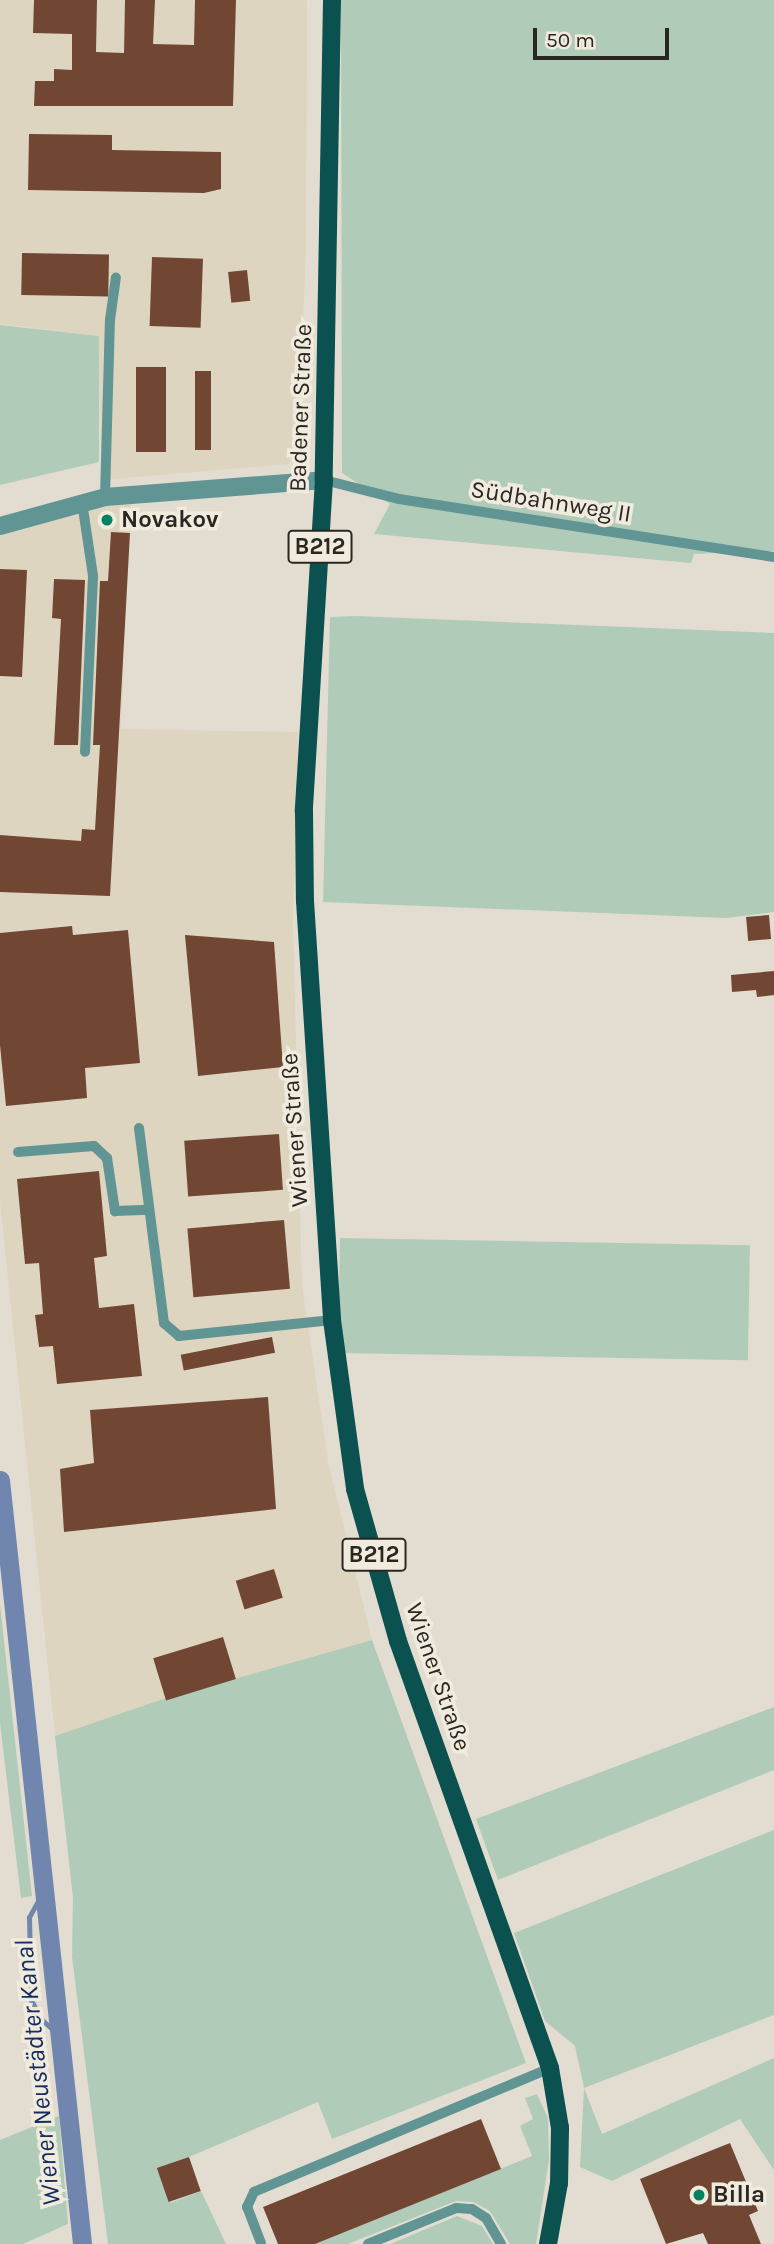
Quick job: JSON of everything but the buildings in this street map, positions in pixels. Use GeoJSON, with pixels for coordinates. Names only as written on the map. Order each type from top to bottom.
{"type":"FeatureCollection","features":[{"type":"Feature","properties":{"kind":"main road","name":"Badener Straße"},"geometry":{"type":"LineString","coordinates":[[305,901],[304,811],[324,480],[332,0]]}},
{"type":"Feature","properties":{"kind":"main road","name":"Wiener Straße"},"geometry":{"type":"LineString","coordinates":[[305,901],[332,1320],[355,1489],[398,1641],[550,2068],[560,2128],[559,2183],[548,2244]]}},
{"type":"Feature","properties":{"kind":"street"},"geometry":{"type":"LineString","coordinates":[[0,526],[105,497],[324,480]]}},
{"type":"Feature","properties":{"kind":"lane"},"geometry":{"type":"LineString","coordinates":[[105,497],[110,320],[116,277]]}},
{"type":"Feature","properties":{"kind":"lane","name":"Südbahnweg II"},"geometry":{"type":"LineString","coordinates":[[324,480],[399,499],[774,556]]}},
{"type":"Feature","properties":{"kind":"lane"},"geometry":{"type":"LineString","coordinates":[[82,502],[93,576],[85,752]]}},
{"type":"Feature","properties":{"kind":"lane"},"geometry":{"type":"LineString","coordinates":[[139,1128],[164,1322],[179,1336],[332,1320]]}},
{"type":"Feature","properties":{"kind":"lane"},"geometry":{"type":"LineString","coordinates":[[18,1152],[94,1146],[107,1158],[115,1211],[149,1210]]}},
{"type":"Feature","properties":{"kind":"lane"},"geometry":{"type":"LineString","coordinates":[[261,2243],[247,2207],[254,2192],[550,2068]]}},
{"type":"Feature","properties":{"kind":"lane"},"geometry":{"type":"LineString","coordinates":[[368,2244],[456,2208],[472,2209],[486,2218],[501,2244]]}},
{"type":"Feature","properties":{"kind":"shaded area"},"geometry":{"type":"Polygon","coordinates":[[[0,0],[307,0],[306,249],[298,445],[289,464],[102,480],[98,336],[0,324],[0,0]]]}},
{"type":"Feature","properties":{"kind":"shaded area"},"geometry":{"type":"Polygon","coordinates":[[[131,502],[121,729],[298,732],[293,920],[302,1285],[328,1461],[372,1640],[166,1698],[55,1736],[0,1201],[0,534],[94,506],[131,502]]]}},
{"type":"Feature","properties":{"kind":"green space"},"geometry":{"type":"Polygon","coordinates":[[[341,0],[774,0],[774,551],[694,554],[691,563],[374,534],[390,504],[342,473],[341,0]]]}},
{"type":"Feature","properties":{"kind":"green space"},"geometry":{"type":"Polygon","coordinates":[[[0,325],[99,336],[99,462],[0,485],[0,325]]]}},
{"type":"Feature","properties":{"kind":"green space"},"geometry":{"type":"Polygon","coordinates":[[[330,617],[774,633],[774,912],[726,918],[323,902],[330,617]]]}},
{"type":"Feature","properties":{"kind":"green space"},"geometry":{"type":"Polygon","coordinates":[[[340,1238],[750,1245],[748,1360],[338,1353],[340,1238]]]}},
{"type":"Feature","properties":{"kind":"green space"},"geometry":{"type":"Polygon","coordinates":[[[0,1604],[32,1896],[21,1898],[0,1723],[0,1604]]]}},
{"type":"Feature","properties":{"kind":"green space"},"geometry":{"type":"Polygon","coordinates":[[[372,1640],[526,2063],[332,2139],[318,2102],[189,2157],[170,2203],[201,2191],[226,2244],[108,2244],[72,1957],[73,1898],[55,1736],[166,1698],[372,1640]]]}},
{"type":"Feature","properties":{"kind":"green space"},"geometry":{"type":"Polygon","coordinates":[[[774,1707],[774,1770],[498,1880],[476,1819],[774,1707]]]}},
{"type":"Feature","properties":{"kind":"green space"},"geometry":{"type":"Polygon","coordinates":[[[774,1830],[774,2015],[584,2088],[575,2046],[545,2021],[514,1933],[774,1830]]]}},
{"type":"Feature","properties":{"kind":"green space"},"geometry":{"type":"Polygon","coordinates":[[[774,2058],[774,2170],[740,2119],[612,2181],[580,2167],[584,2088],[602,2134],[774,2058]]]}},
{"type":"Feature","properties":{"kind":"green space"},"geometry":{"type":"Polygon","coordinates":[[[537,2094],[548,2118],[549,2160],[536,2244],[510,2244],[490,2211],[473,2202],[456,2201],[348,2244],[315,2244],[532,2156],[520,2126],[533,2119],[525,2098],[537,2094]]]}},
{"type":"Feature","properties":{"kind":"green space"},"geometry":{"type":"Polygon","coordinates":[[[59,2116],[68,2224],[23,2244],[0,2244],[0,2140],[59,2116]]]}},
{"type":"Feature","properties":{"kind":"green space"},"geometry":{"type":"Polygon","coordinates":[[[457,2216],[482,2226],[493,2244],[390,2244],[457,2216]]]}},
{"type":"Feature","properties":{"kind":"waterway","name":"Wiener Neustädter Kanal"},"geometry":{"type":"LineString","coordinates":[[0,1480],[82,2244]]}},
{"type":"Feature","properties":{"kind":"waterway"},"geometry":{"type":"LineString","coordinates":[[44,1890],[29,1917],[31,2000],[41,2019],[60,2036]]}},
{"type":"Feature","properties":{"kind":"place","name":"Novakov"},"geometry":{"type":"Point","coordinates":[107,520]}},
{"type":"Feature","properties":{"kind":"place","name":"Billa"},"geometry":{"type":"Point","coordinates":[699,2195]}}]}
